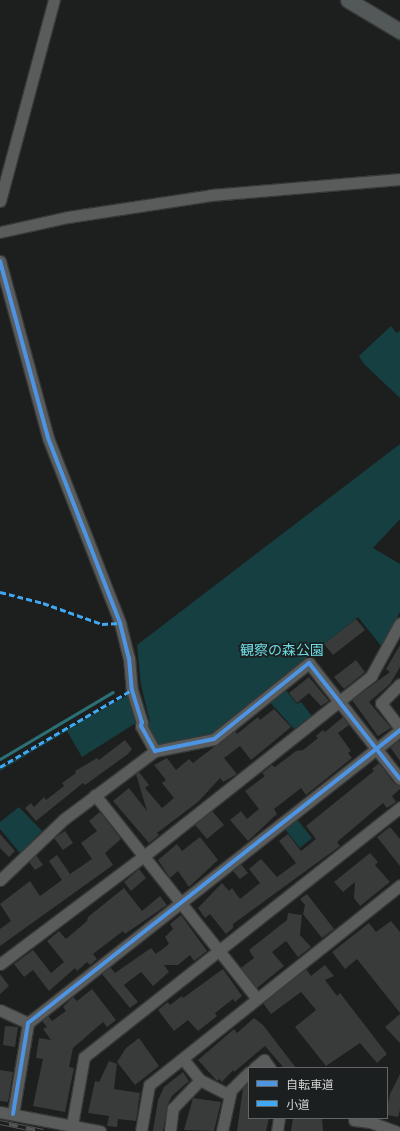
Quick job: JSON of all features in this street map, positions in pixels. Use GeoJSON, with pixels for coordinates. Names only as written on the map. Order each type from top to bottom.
{"type":"FeatureCollection","features":[{"type":"Feature","properties":{"kind":"street"},"geometry":{"type":"LineString","coordinates":[[0,200],[54,0]]}},
{"type":"Feature","properties":{"kind":"street"},"geometry":{"type":"LineString","coordinates":[[348,0],[400,31]]}},
{"type":"Feature","properties":{"kind":"street"},"geometry":{"type":"LineString","coordinates":[[0,232],[68,217],[210,195],[400,179]]}},
{"type":"Feature","properties":{"kind":"street"},"geometry":{"type":"LineString","coordinates":[[0,261],[48,438],[120,623],[129,658],[132,690],[142,722],[141,726],[154,751]]}},
{"type":"Feature","properties":{"kind":"street"},"geometry":{"type":"LineString","coordinates":[[0,964],[144,856],[371,676],[400,623]]}},
{"type":"Feature","properties":{"kind":"street"},"geometry":{"type":"LineString","coordinates":[[0,880],[64,819],[154,751],[214,739],[309,663],[400,779]]}},
{"type":"Feature","properties":{"kind":"street"},"geometry":{"type":"LineString","coordinates":[[13,1114],[28,1023],[400,729],[381,702],[400,684]]}},
{"type":"Feature","properties":{"kind":"street"},"geometry":{"type":"LineString","coordinates":[[96,795],[257,1000]]}},
{"type":"Feature","properties":{"kind":"street"},"geometry":{"type":"LineString","coordinates":[[72,1125],[84,1057],[400,807]]}},
{"type":"Feature","properties":{"kind":"street"},"geometry":{"type":"LineString","coordinates":[[140,1131],[149,1085],[400,885]]}},
{"type":"Feature","properties":{"kind":"street"},"geometry":{"type":"LineString","coordinates":[[0,1010],[28,1023]]}},
{"type":"Feature","properties":{"kind":"street"},"geometry":{"type":"LineString","coordinates":[[182,1059],[200,1080],[229,1095]]}},
{"type":"Feature","properties":{"kind":"street"},"geometry":{"type":"LineString","coordinates":[[255,1067],[264,1060],[269,1067]]}},
{"type":"Feature","properties":{"kind":"street"},"geometry":{"type":"LineString","coordinates":[[222,1131],[229,1095],[236,1082],[248,1073]]}},
{"type":"Feature","properties":{"kind":"street"},"geometry":{"type":"LineString","coordinates":[[170,1131],[173,1108],[200,1080]]}},
{"type":"Feature","properties":{"kind":"street"},"geometry":{"type":"LineString","coordinates":[[0,1112],[100,1131]]}},
{"type":"Feature","properties":{"kind":"street"},"geometry":{"type":"LineString","coordinates":[[277,1131],[279,1119]]}},
{"type":"Feature","properties":{"kind":"street"},"geometry":{"type":"LineString","coordinates":[[354,1120],[370,1122],[395,1131]]}},
{"type":"Feature","properties":{"kind":"green space"},"geometry":{"type":"Polygon","coordinates":[[[391,326],[396,333],[400,331],[400,398],[364,364],[359,356],[391,326]]]}},
{"type":"Feature","properties":{"kind":"green space","name":"観察の森公園"},"geometry":{"type":"Polygon","coordinates":[[[400,444],[400,519],[373,548],[400,564],[400,612],[382,647],[358,617],[211,734],[161,746],[157,744],[146,722],[150,722],[141,685],[137,645],[400,444]]]}},
{"type":"Feature","properties":{"kind":"green space"},"geometry":{"type":"Polygon","coordinates":[[[284,688],[297,704],[301,702],[312,716],[294,729],[269,701],[284,688]]]}},
{"type":"Feature","properties":{"kind":"green space"},"geometry":{"type":"Polygon","coordinates":[[[130,694],[139,721],[82,757],[67,731],[0,771],[0,768],[66,729],[130,694]]]}},
{"type":"Feature","properties":{"kind":"green space"},"geometry":{"type":"Polygon","coordinates":[[[19,807],[42,831],[20,853],[0,829],[0,822],[19,807]]]}},
{"type":"Feature","properties":{"kind":"green space"},"geometry":{"type":"Polygon","coordinates":[[[296,818],[312,838],[300,848],[284,828],[296,818]]]}},
{"type":"Feature","properties":{"kind":"building"},"geometry":{"type":"Polygon","coordinates":[[[356,619],[365,630],[333,655],[324,644],[356,619]]]}},
{"type":"Feature","properties":{"kind":"building"},"geometry":{"type":"Polygon","coordinates":[[[400,645],[400,667],[390,684],[369,702],[391,728],[378,736],[352,700],[390,672],[386,669],[400,645]]]}},
{"type":"Feature","properties":{"kind":"building"},"geometry":{"type":"Polygon","coordinates":[[[356,660],[365,672],[344,689],[334,677],[356,660]]]}},
{"type":"Feature","properties":{"kind":"building"},"geometry":{"type":"Polygon","coordinates":[[[309,677],[329,701],[321,706],[309,693],[297,703],[289,693],[309,677]]]}},
{"type":"Feature","properties":{"kind":"building"},"geometry":{"type":"Polygon","coordinates":[[[274,709],[291,727],[251,760],[240,746],[224,758],[237,774],[223,782],[220,778],[198,802],[157,833],[159,835],[149,843],[113,801],[129,788],[147,811],[136,774],[139,772],[149,785],[145,788],[162,808],[174,798],[162,783],[166,780],[154,765],[167,758],[176,770],[189,759],[193,763],[235,731],[237,734],[258,717],[260,720],[274,709]]]}},
{"type":"Feature","properties":{"kind":"building"},"geometry":{"type":"Polygon","coordinates":[[[343,717],[349,725],[338,733],[351,751],[348,753],[352,758],[306,795],[301,788],[274,809],[277,814],[248,841],[230,820],[241,811],[247,819],[259,809],[245,791],[265,776],[262,773],[272,765],[275,767],[296,751],[303,750],[318,738],[316,736],[323,730],[325,732],[343,717]]]}},
{"type":"Feature","properties":{"kind":"building"},"geometry":{"type":"Polygon","coordinates":[[[125,740],[132,749],[128,754],[85,785],[83,783],[36,821],[25,808],[31,803],[34,807],[44,797],[46,800],[64,786],[62,783],[76,773],[75,771],[97,758],[99,760],[125,740]]]}},
{"type":"Feature","properties":{"kind":"building"},"geometry":{"type":"Polygon","coordinates":[[[399,740],[400,742],[400,761],[390,747],[399,740]]]}},
{"type":"Feature","properties":{"kind":"building"},"geometry":{"type":"Polygon","coordinates":[[[379,763],[394,783],[400,786],[400,789],[392,796],[396,802],[387,808],[383,803],[337,842],[340,846],[233,924],[233,928],[226,934],[210,914],[205,918],[198,908],[222,883],[229,891],[232,888],[240,899],[260,883],[249,869],[261,859],[277,877],[296,863],[279,841],[288,834],[301,851],[316,839],[306,826],[374,771],[372,769],[379,763]]]}},
{"type":"Feature","properties":{"kind":"building"},"geometry":{"type":"Polygon","coordinates":[[[212,811],[224,825],[207,839],[195,825],[212,811]]]}},
{"type":"Feature","properties":{"kind":"building"},"geometry":{"type":"Polygon","coordinates":[[[100,812],[121,839],[105,853],[113,865],[0,946],[0,929],[11,921],[0,904],[30,881],[40,896],[62,880],[49,861],[57,855],[70,874],[92,859],[81,843],[97,831],[89,821],[100,812]]]}},
{"type":"Feature","properties":{"kind":"building"},"geometry":{"type":"Polygon","coordinates":[[[390,827],[400,839],[400,866],[377,837],[390,827]]]}},
{"type":"Feature","properties":{"kind":"building"},"geometry":{"type":"Polygon","coordinates":[[[65,831],[73,843],[63,850],[54,838],[65,831]]]}},
{"type":"Feature","properties":{"kind":"building"},"geometry":{"type":"Polygon","coordinates":[[[0,834],[15,851],[9,857],[0,848],[0,834]]]}},
{"type":"Feature","properties":{"kind":"building"},"geometry":{"type":"Polygon","coordinates":[[[200,837],[218,860],[189,887],[178,871],[170,878],[158,860],[177,844],[182,851],[200,837]]]}},
{"type":"Feature","properties":{"kind":"building"},"geometry":{"type":"Polygon","coordinates":[[[370,853],[378,862],[375,865],[390,882],[360,906],[354,898],[355,882],[343,892],[334,882],[370,853]]]}},
{"type":"Feature","properties":{"kind":"building"},"geometry":{"type":"Polygon","coordinates":[[[36,855],[43,865],[35,870],[29,862],[36,855]]]}},
{"type":"Feature","properties":{"kind":"building"},"geometry":{"type":"Polygon","coordinates":[[[241,864],[248,873],[240,879],[233,871],[241,864]]]}},
{"type":"Feature","properties":{"kind":"building"},"geometry":{"type":"Polygon","coordinates":[[[139,869],[146,878],[131,891],[124,882],[139,869]]]}},
{"type":"Feature","properties":{"kind":"building"},"geometry":{"type":"Polygon","coordinates":[[[124,888],[142,911],[160,896],[167,905],[125,934],[123,931],[93,954],[97,959],[90,965],[87,962],[77,971],[75,968],[49,991],[33,970],[24,977],[14,964],[33,950],[51,973],[64,962],[47,941],[59,931],[66,939],[87,921],[88,917],[124,888]]]}},
{"type":"Feature","properties":{"kind":"building"},"geometry":{"type":"Polygon","coordinates":[[[307,894],[334,929],[322,938],[303,914],[305,905],[300,899],[307,894]]]}},
{"type":"Feature","properties":{"kind":"building"},"geometry":{"type":"Polygon","coordinates":[[[288,913],[302,915],[300,935],[311,947],[298,957],[286,941],[272,952],[284,966],[257,988],[241,968],[254,958],[249,950],[287,920],[288,913]]]}},
{"type":"Feature","properties":{"kind":"building"},"geometry":{"type":"Polygon","coordinates":[[[181,915],[207,951],[194,961],[190,955],[178,965],[164,965],[169,972],[153,986],[141,972],[124,985],[138,1002],[130,1008],[102,974],[110,967],[115,973],[151,948],[156,954],[169,944],[165,937],[173,929],[170,924],[181,915]]]}},
{"type":"Feature","properties":{"kind":"building"},"geometry":{"type":"Polygon","coordinates":[[[391,921],[400,932],[400,1013],[357,959],[345,969],[332,952],[369,923],[376,932],[391,921]]]}},
{"type":"Feature","properties":{"kind":"building"},"geometry":{"type":"Polygon","coordinates":[[[325,965],[334,976],[325,980],[337,996],[340,993],[387,1054],[377,1063],[360,1043],[326,1066],[295,1027],[316,1010],[301,992],[271,1014],[263,1003],[306,969],[311,976],[325,965]]]}},
{"type":"Feature","properties":{"kind":"building"},"geometry":{"type":"Polygon","coordinates":[[[223,969],[242,996],[235,1002],[233,999],[215,1013],[217,1016],[198,1031],[188,1020],[174,1031],[158,1010],[168,1002],[170,1005],[182,996],[183,998],[223,969]]]}},
{"type":"Feature","properties":{"kind":"building"},"geometry":{"type":"Polygon","coordinates":[[[0,974],[9,986],[0,994],[0,974]]]}},
{"type":"Feature","properties":{"kind":"building"},"geometry":{"type":"Polygon","coordinates":[[[92,989],[116,1020],[107,1027],[103,1022],[73,1048],[69,1067],[74,1068],[65,1112],[33,1106],[43,1059],[36,1058],[39,1038],[51,1040],[43,1029],[47,1027],[42,1021],[48,1016],[52,1021],[66,1011],[63,1007],[73,997],[77,1001],[92,989]]]}},
{"type":"Feature","properties":{"kind":"building"},"geometry":{"type":"Polygon","coordinates":[[[400,1014],[400,1043],[385,1027],[400,1014]]]}},
{"type":"Feature","properties":{"kind":"building"},"geometry":{"type":"Polygon","coordinates":[[[254,1018],[263,1025],[295,1067],[283,1067],[265,1046],[234,1072],[233,1070],[222,1082],[219,1079],[217,1081],[198,1060],[234,1029],[237,1033],[254,1018]]]}},
{"type":"Feature","properties":{"kind":"building"},"geometry":{"type":"Polygon","coordinates":[[[5,1026],[18,1027],[15,1047],[3,1045],[5,1026]]]}},
{"type":"Feature","properties":{"kind":"building"},"geometry":{"type":"Polygon","coordinates":[[[139,1038],[159,1066],[135,1085],[117,1062],[126,1048],[139,1038]]]}},
{"type":"Feature","properties":{"kind":"building"},"geometry":{"type":"Polygon","coordinates":[[[109,1061],[117,1064],[114,1089],[140,1093],[136,1121],[118,1119],[117,1127],[107,1126],[109,1116],[88,1113],[95,1081],[99,1082],[109,1061]]]}},
{"type":"Feature","properties":{"kind":"building"},"geometry":{"type":"Polygon","coordinates":[[[0,1070],[13,1072],[8,1102],[0,1101],[0,1070]]]}},
{"type":"Feature","properties":{"kind":"building"},"geometry":{"type":"Polygon","coordinates":[[[183,1072],[189,1081],[172,1096],[168,1104],[163,1131],[153,1131],[158,1100],[164,1087],[183,1072]]]}},
{"type":"Feature","properties":{"kind":"building"},"geometry":{"type":"Polygon","coordinates":[[[400,1074],[400,1110],[398,1117],[388,1115],[390,1094],[400,1074]]]}},
{"type":"Feature","properties":{"kind":"building"},"geometry":{"type":"Polygon","coordinates":[[[248,1083],[248,1119],[269,1119],[266,1131],[237,1131],[243,1088],[248,1083]]]}},
{"type":"Feature","properties":{"kind":"building"},"geometry":{"type":"Polygon","coordinates":[[[193,1098],[221,1102],[214,1131],[184,1130],[193,1098]]]}},
{"type":"Feature","properties":{"kind":"building"},"geometry":{"type":"Polygon","coordinates":[[[293,1119],[322,1119],[323,1131],[291,1131],[293,1119]]]}},
{"type":"Feature","properties":{"kind":"waterway"},"geometry":{"type":"LineString","coordinates":[[0,759],[113,692]]}},
{"type":"Feature","properties":{"kind":"railway"},"geometry":{"type":"LineString","coordinates":[[0,1122],[43,1131]]}},
{"type":"Feature","properties":{"kind":"marked path"},"geometry":{"type":"LineString","coordinates":[[0,592],[43,603],[102,624],[120,623]]}},
{"type":"Feature","properties":{"kind":"marked path"},"geometry":{"type":"LineString","coordinates":[[0,767],[132,690]]}},
{"type":"Feature","properties":{"kind":"cycle path"},"geometry":{"type":"LineString","coordinates":[[0,261],[48,438],[120,623],[129,658],[132,690],[142,722],[141,726],[155,751],[214,739],[309,663],[400,779]]}},
{"type":"Feature","properties":{"kind":"cycle path"},"geometry":{"type":"LineString","coordinates":[[13,1114],[28,1023],[400,730]]}}]}
